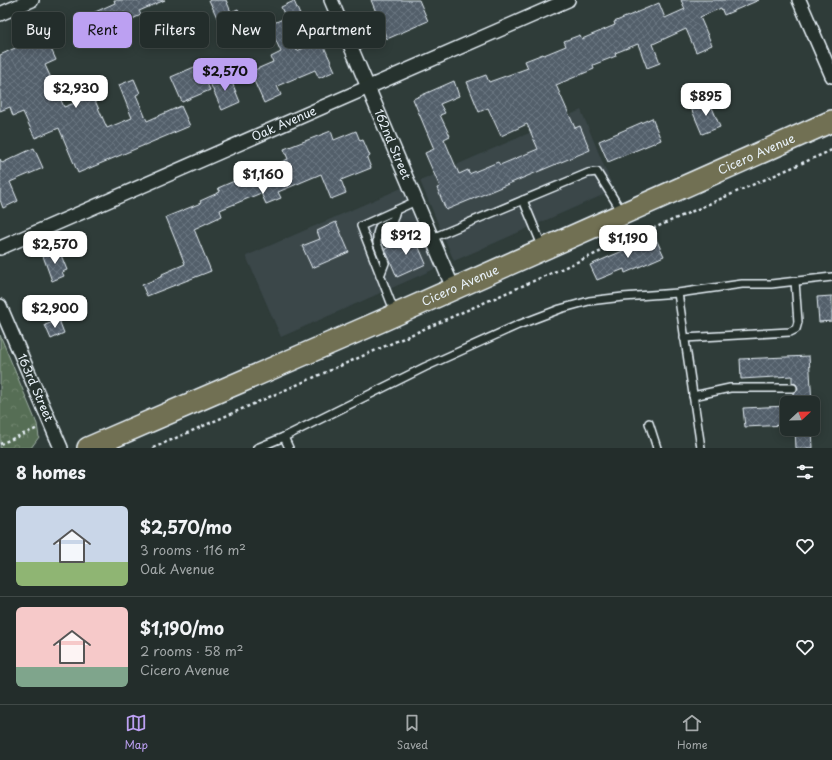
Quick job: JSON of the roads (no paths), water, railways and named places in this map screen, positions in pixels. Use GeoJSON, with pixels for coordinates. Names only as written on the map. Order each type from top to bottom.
{"type":"FeatureCollection","features":[{"type":"Feature","properties":{"kind":"main road","name":"Cicero Avenue"},"geometry":{"type":"LineString","coordinates":[[88,448],[396,314],[832,121]]}},
{"type":"Feature","properties":{"kind":"street"},"geometry":{"type":"LineString","coordinates":[[0,14],[32,0]]}},
{"type":"Feature","properties":{"kind":"street","name":"162nd Street"},"geometry":{"type":"LineString","coordinates":[[331,0],[453,288]]}},
{"type":"Feature","properties":{"kind":"street","name":"Oak Avenue"},"geometry":{"type":"LineString","coordinates":[[0,248],[568,0]]}},
{"type":"Feature","properties":{"kind":"street"},"geometry":{"type":"LineString","coordinates":[[799,0],[832,76]]}},
{"type":"Feature","properties":{"kind":"street","name":"163rd Street"},"geometry":{"type":"LineString","coordinates":[[0,306],[61,448]]}},
{"type":"Feature","properties":{"kind":"lane"},"geometry":{"type":"LineString","coordinates":[[432,238],[588,173],[597,172],[623,214]]}},
{"type":"Feature","properties":{"kind":"lane"},"geometry":{"type":"LineString","coordinates":[[523,200],[544,248]]}},
{"type":"Feature","properties":{"kind":"lane"},"geometry":{"type":"LineString","coordinates":[[396,314],[361,226],[416,201]]}},
{"type":"Feature","properties":{"kind":"lane"},"geometry":{"type":"LineString","coordinates":[[380,276],[385,262],[376,234],[378,227],[393,220],[396,210]]}},
{"type":"Feature","properties":{"kind":"lane"},"geometry":{"type":"LineString","coordinates":[[257,448],[284,437],[425,367],[518,325],[560,309],[589,301],[610,298],[678,293],[742,284],[771,284],[832,277]]}},
{"type":"Feature","properties":{"kind":"lane"},"geometry":{"type":"LineString","coordinates":[[684,338],[790,332],[796,329],[798,322],[794,281]]}},
{"type":"Feature","properties":{"kind":"lane"},"geometry":{"type":"LineString","coordinates":[[678,293],[701,448]]}},
{"type":"Feature","properties":{"kind":"lane"},"geometry":{"type":"LineString","coordinates":[[693,396],[730,388],[792,388]]}},
{"type":"Feature","properties":{"kind":"lane"},"geometry":{"type":"LineString","coordinates":[[649,423],[657,448]]}},
{"type":"Feature","properties":{"kind":"lane"},"geometry":{"type":"LineString","coordinates":[[284,437],[289,448]]}}]}
